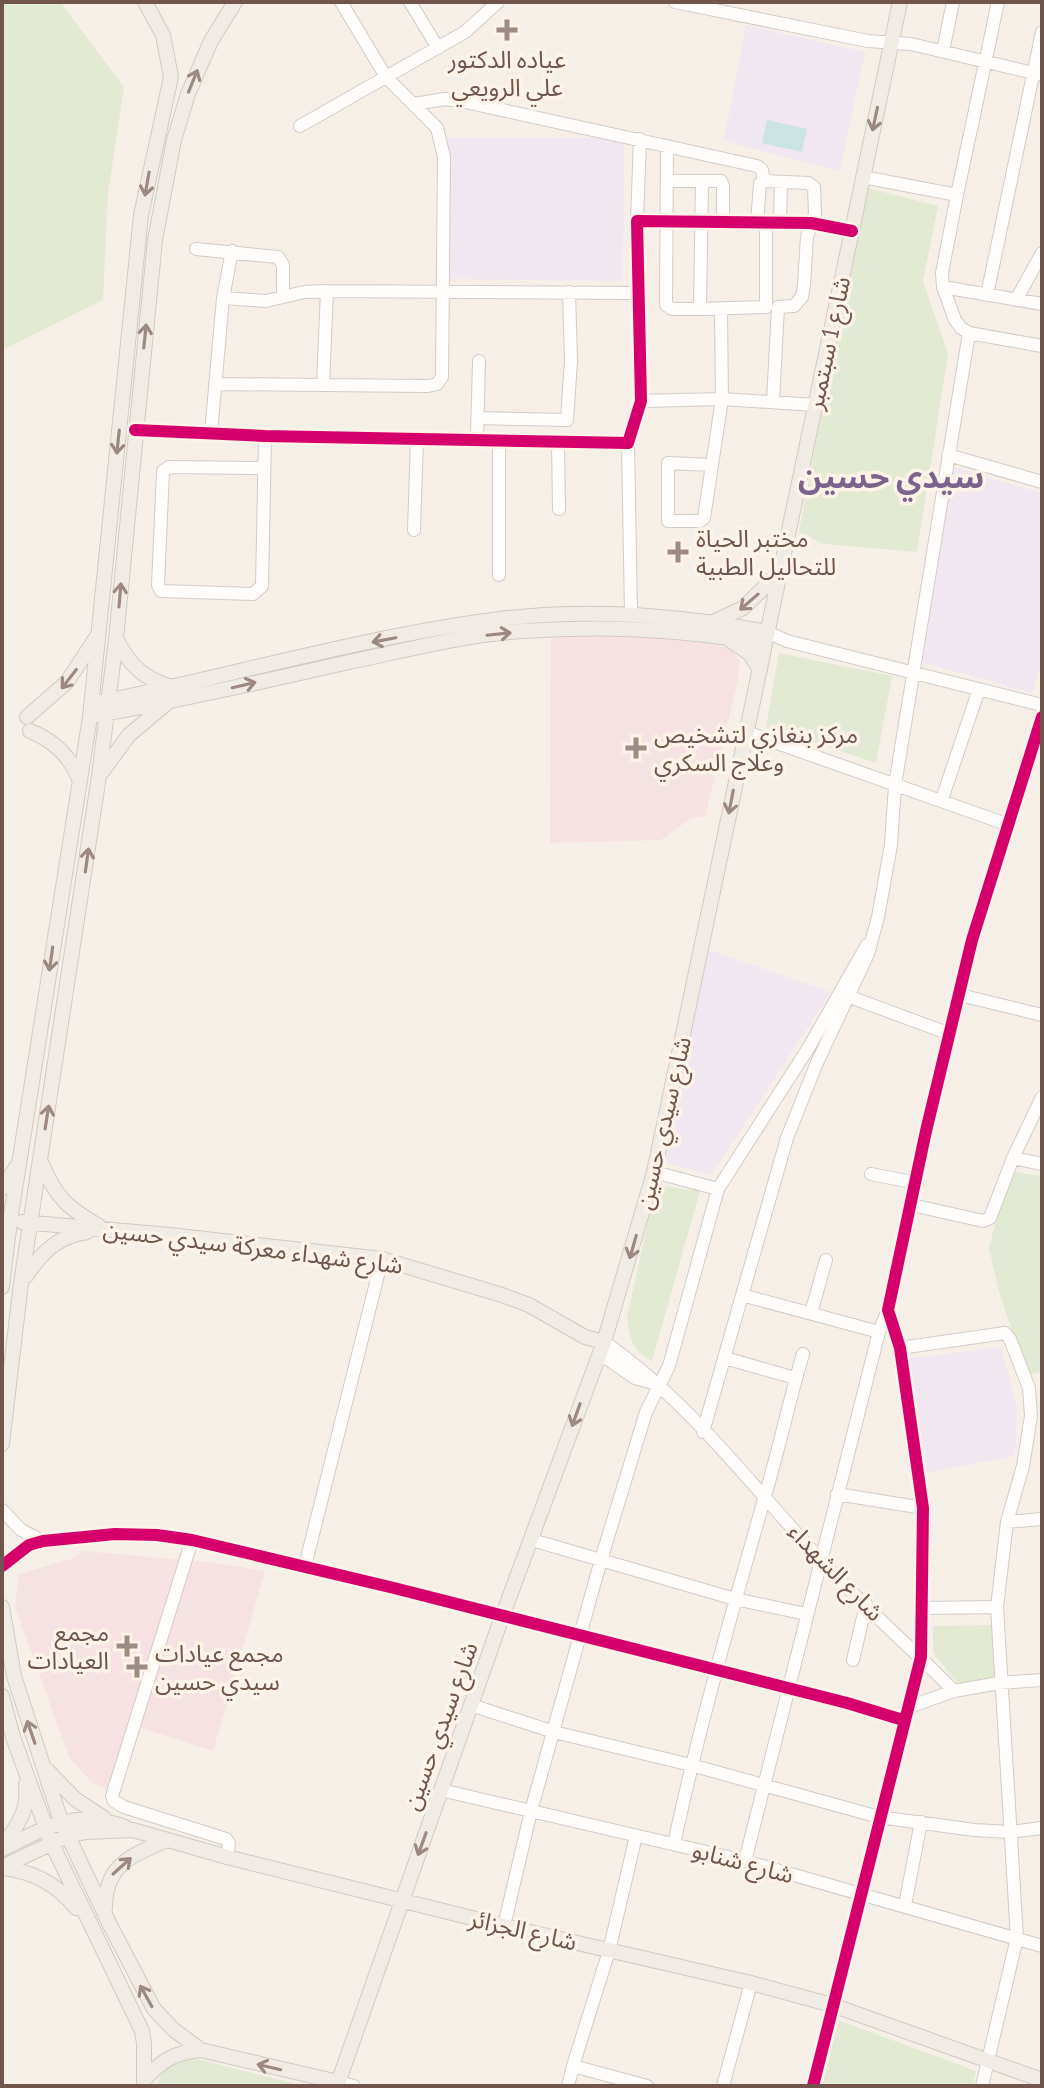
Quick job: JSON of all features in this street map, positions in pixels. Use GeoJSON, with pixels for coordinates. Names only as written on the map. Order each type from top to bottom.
{"type":"FeatureCollection","features":[{"type":"Feature","properties":{"kind":"main road"},"geometry":{"type":"LineString","coordinates":[[2,1287],[6,1220],[21,1159],[91,710],[141,215],[171,77],[163,35],[145,2]]}},
{"type":"Feature","properties":{"kind":"main road"},"geometry":{"type":"LineString","coordinates":[[2,1444],[21,1283],[108,707],[155,240],[174,140],[203,58],[235,2]]}},
{"type":"Feature","properties":{"kind":"main road","name":"شارع 1 سبتمبر"},"geometry":{"type":"LineString","coordinates":[[766,638],[900,2]]}},
{"type":"Feature","properties":{"kind":"main road"},"geometry":{"type":"LineString","coordinates":[[714,622],[743,608],[778,574]]}},
{"type":"Feature","properties":{"kind":"main road"},"geometry":{"type":"LineString","coordinates":[[99,776],[129,735],[169,695],[342,648],[472,623],[536,616],[631,614],[714,622],[766,638]]}},
{"type":"Feature","properties":{"kind":"main road"},"geometry":{"type":"LineString","coordinates":[[91,710],[491,634],[646,628],[766,638]]}},
{"type":"Feature","properties":{"kind":"main road"},"geometry":{"type":"LineString","coordinates":[[80,780],[61,750],[28,724],[67,682],[99,632]]}},
{"type":"Feature","properties":{"kind":"main road"},"geometry":{"type":"LineString","coordinates":[[723,636],[750,654],[760,670]]}},
{"type":"Feature","properties":{"kind":"main road","name":"شارع سيدي حسين"},"geometry":{"type":"LineString","coordinates":[[339,2085],[502,1617],[601,1347],[654,1172],[766,638]]}},
{"type":"Feature","properties":{"kind":"main road"},"geometry":{"type":"LineString","coordinates":[[116,639],[130,664],[169,695]]}},
{"type":"Feature","properties":{"kind":"main road"},"geometry":{"type":"LineString","coordinates":[[2,1188],[21,1159]]}},
{"type":"Feature","properties":{"kind":"main road"},"geometry":{"type":"LineString","coordinates":[[41,1161],[51,1186],[61,1200],[106,1230]]}},
{"type":"Feature","properties":{"kind":"main road","name":"شارع شهداء معركة سيدي حسين"},"geometry":{"type":"LineString","coordinates":[[6,1220],[382,1259],[529,1305],[601,1347]]}},
{"type":"Feature","properties":{"kind":"main road"},"geometry":{"type":"LineString","coordinates":[[21,1283],[39,1256],[61,1239],[72,1234],[106,1230]]}},
{"type":"Feature","properties":{"kind":"main road"},"geometry":{"type":"LineString","coordinates":[[2,1607],[14,1676],[67,1836],[154,2009],[168,2025],[201,2050]]}},
{"type":"Feature","properties":{"kind":"main road"},"geometry":{"type":"LineString","coordinates":[[2,1696],[48,1835],[142,2031],[144,2082]]}},
{"type":"Feature","properties":{"kind":"main road"},"geometry":{"type":"LineString","coordinates":[[41,1762],[75,1799],[108,1820],[133,1830]]}},
{"type":"Feature","properties":{"kind":"main road"},"geometry":{"type":"LineString","coordinates":[[2,1847],[25,1808],[25,1772]]}},
{"type":"Feature","properties":{"kind":"main road"},"geometry":{"type":"LineString","coordinates":[[2,1847],[48,1835],[61,1821],[89,1818],[108,1820]]}},
{"type":"Feature","properties":{"kind":"main road","name":"شارع الجزائر"},"geometry":{"type":"LineString","coordinates":[[2,1868],[48,1835],[133,1830],[227,1857],[832,2005],[1042,2080]]}},
{"type":"Feature","properties":{"kind":"main road"},"geometry":{"type":"LineString","coordinates":[[105,1913],[105,1893],[112,1873],[128,1859],[174,1842]]}},
{"type":"Feature","properties":{"kind":"main road"},"geometry":{"type":"LineString","coordinates":[[2,1868],[21,1870],[48,1882],[68,1898],[91,1928]]}},
{"type":"Feature","properties":{"kind":"main road"},"geometry":{"type":"LineString","coordinates":[[144,2082],[157,2065],[174,2054],[201,2050],[339,2085]]}},
{"type":"Feature","properties":{"kind":"street"},"geometry":{"type":"LineString","coordinates":[[215,384],[428,386],[441,381],[443,144],[437,128],[386,77],[341,2]]}},
{"type":"Feature","properties":{"kind":"street"},"geometry":{"type":"LineString","coordinates":[[410,2],[438,48]]}},
{"type":"Feature","properties":{"kind":"street"},"geometry":{"type":"LineString","coordinates":[[476,2],[485,15]]}},
{"type":"Feature","properties":{"kind":"street"},"geometry":{"type":"LineString","coordinates":[[300,126],[465,32],[498,2]]}},
{"type":"Feature","properties":{"kind":"street"},"geometry":{"type":"LineString","coordinates":[[675,2],[854,38],[943,51],[1038,74]]}},
{"type":"Feature","properties":{"kind":"street"},"geometry":{"type":"LineString","coordinates":[[943,51],[953,2]]}},
{"type":"Feature","properties":{"kind":"street"},"geometry":{"type":"LineString","coordinates":[[998,2],[957,195],[942,273],[943,287],[955,320],[969,333],[1042,346]]}},
{"type":"Feature","properties":{"kind":"street"},"geometry":{"type":"LineString","coordinates":[[987,295],[1038,74],[1042,32]]}},
{"type":"Feature","properties":{"kind":"street"},"geometry":{"type":"LineString","coordinates":[[414,104],[445,99],[461,101],[640,139],[757,166],[762,170],[764,181]]}},
{"type":"Feature","properties":{"kind":"street"},"geometry":{"type":"LineString","coordinates":[[631,614],[628,443],[641,401],[637,221],[640,139]]}},
{"type":"Feature","properties":{"kind":"street"},"geometry":{"type":"LineString","coordinates":[[667,146],[666,305],[672,309],[721,309],[772,307],[794,306],[802,297],[807,236],[815,214],[814,187],[808,183],[764,181],[759,186],[772,307],[773,401]]}},
{"type":"Feature","properties":{"kind":"street"},"geometry":{"type":"LineString","coordinates":[[863,177],[957,195]]}},
{"type":"Feature","properties":{"kind":"street"},"geometry":{"type":"LineString","coordinates":[[668,181],[723,183],[723,222]]}},
{"type":"Feature","properties":{"kind":"street"},"geometry":{"type":"LineString","coordinates":[[700,309],[702,181]]}},
{"type":"Feature","properties":{"kind":"street"},"geometry":{"type":"LineString","coordinates":[[780,223],[781,182]]}},
{"type":"Feature","properties":{"kind":"street"},"geometry":{"type":"LineString","coordinates":[[637,221],[811,223],[852,231]]}},
{"type":"Feature","properties":{"kind":"street"},"geometry":{"type":"LineString","coordinates":[[196,249],[278,257],[283,265],[283,297]]}},
{"type":"Feature","properties":{"kind":"street"},"geometry":{"type":"LineString","coordinates":[[211,433],[223,298],[232,251]]}},
{"type":"Feature","properties":{"kind":"street"},"geometry":{"type":"LineString","coordinates":[[1016,300],[1042,253]]}},
{"type":"Feature","properties":{"kind":"street"},"geometry":{"type":"LineString","coordinates":[[943,287],[1042,304]]}},
{"type":"Feature","properties":{"kind":"street"},"geometry":{"type":"LineString","coordinates":[[323,385],[327,291]]}},
{"type":"Feature","properties":{"kind":"street"},"geometry":{"type":"LineString","coordinates":[[223,298],[266,301],[304,292],[327,291],[639,293]]}},
{"type":"Feature","properties":{"kind":"street"},"geometry":{"type":"LineString","coordinates":[[477,418],[564,422],[568,418],[571,361],[569,292]]}},
{"type":"Feature","properties":{"kind":"street"},"geometry":{"type":"LineString","coordinates":[[712,465],[668,463],[668,521],[704,520],[722,399],[721,309]]}},
{"type":"Feature","properties":{"kind":"street"},"geometry":{"type":"LineString","coordinates":[[703,1432],[787,1138],[816,1065],[862,970],[873,936],[891,845],[895,785],[916,672],[969,333]]}},
{"type":"Feature","properties":{"kind":"street"},"geometry":{"type":"LineString","coordinates":[[477,438],[479,361]]}},
{"type":"Feature","properties":{"kind":"street"},"geometry":{"type":"LineString","coordinates":[[641,401],[722,399],[815,405]]}},
{"type":"Feature","properties":{"kind":"street"},"geometry":{"type":"LineString","coordinates":[[135,430],[265,436],[628,443]]}},
{"type":"Feature","properties":{"kind":"street"},"geometry":{"type":"LineString","coordinates":[[262,468],[169,467],[163,471],[158,585],[161,591],[253,594],[262,586],[265,436]]}},
{"type":"Feature","properties":{"kind":"street"},"geometry":{"type":"LineString","coordinates":[[499,439],[499,575]]}},
{"type":"Feature","properties":{"kind":"street"},"geometry":{"type":"LineString","coordinates":[[414,530],[417,440]]}},
{"type":"Feature","properties":{"kind":"street"},"geometry":{"type":"LineString","coordinates":[[558,443],[559,509]]}},
{"type":"Feature","properties":{"kind":"street"},"geometry":{"type":"LineString","coordinates":[[948,455],[1042,482]]}},
{"type":"Feature","properties":{"kind":"street"},"geometry":{"type":"LineString","coordinates":[[766,638],[1042,705]]}},
{"type":"Feature","properties":{"kind":"street"},"geometry":{"type":"LineString","coordinates":[[942,799],[979,689]]}},
{"type":"Feature","properties":{"kind":"street"},"geometry":{"type":"LineString","coordinates":[[745,1861],[879,1332],[888,1310],[926,1131],[972,940],[1042,717]]}},
{"type":"Feature","properties":{"kind":"street"},"geometry":{"type":"LineString","coordinates":[[746,732],[1009,825]]}},
{"type":"Feature","properties":{"kind":"street"},"geometry":{"type":"LineString","coordinates":[[504,1926],[531,1811],[601,1560],[646,1412],[669,1366],[718,1189],[809,1047],[873,936]]}},
{"type":"Feature","properties":{"kind":"street"},"geometry":{"type":"LineString","coordinates":[[960,995],[1042,1015]]}},
{"type":"Feature","properties":{"kind":"street"},"geometry":{"type":"LineString","coordinates":[[850,997],[950,1034]]}},
{"type":"Feature","properties":{"kind":"street"},"geometry":{"type":"LineString","coordinates":[[912,1205],[988,1220],[1042,1097]]}},
{"type":"Feature","properties":{"kind":"street"},"geometry":{"type":"LineString","coordinates":[[1013,1158],[1042,1164]]}},
{"type":"Feature","properties":{"kind":"street"},"geometry":{"type":"LineString","coordinates":[[654,1172],[718,1189]]}},
{"type":"Feature","properties":{"kind":"street"},"geometry":{"type":"LineString","coordinates":[[871,1174],[917,1183]]}},
{"type":"Feature","properties":{"kind":"street"},"geometry":{"type":"LineString","coordinates":[[305,1566],[382,1259]]}},
{"type":"Feature","properties":{"kind":"street"},"geometry":{"type":"LineString","coordinates":[[811,1313],[826,1260]]}},
{"type":"Feature","properties":{"kind":"street"},"geometry":{"type":"LineString","coordinates":[[742,1295],[879,1332]]}},
{"type":"Feature","properties":{"kind":"street"},"geometry":{"type":"LineString","coordinates":[[813,2086],[904,1714],[921,1657],[923,1508],[900,1348],[888,1310]]}},
{"type":"Feature","properties":{"kind":"street"},"geometry":{"type":"LineString","coordinates":[[900,1348],[1005,1333],[1029,1388],[1036,1415],[1007,1522],[997,1607],[999,1683],[1008,1771],[1017,1938],[982,2086]]}},
{"type":"Feature","properties":{"kind":"street","name":"شارع الشهداء"},"geometry":{"type":"LineString","coordinates":[[601,1347],[635,1363],[660,1386],[765,1496],[820,1560],[954,1691]]}},
{"type":"Feature","properties":{"kind":"street"},"geometry":{"type":"LineString","coordinates":[[674,1844],[691,1765],[803,1354]]}},
{"type":"Feature","properties":{"kind":"street"},"geometry":{"type":"LineString","coordinates":[[725,1358],[795,1378]]}},
{"type":"Feature","properties":{"kind":"street"},"geometry":{"type":"LineString","coordinates":[[837,1494],[923,1508]]}},
{"type":"Feature","properties":{"kind":"street"},"geometry":{"type":"LineString","coordinates":[[2,1510],[21,1530],[43,1541]]}},
{"type":"Feature","properties":{"kind":"street"},"geometry":{"type":"LineString","coordinates":[[1007,1522],[1042,1519]]}},
{"type":"Feature","properties":{"kind":"street"},"geometry":{"type":"LineString","coordinates":[[2,1566],[29,1545],[43,1541],[115,1534],[192,1540],[789,1690],[904,1714],[954,1691],[1042,1680]]}},
{"type":"Feature","properties":{"kind":"street"},"geometry":{"type":"LineString","coordinates":[[192,1540],[112,1796],[124,1807],[226,1839],[229,1843],[227,1857]]}},
{"type":"Feature","properties":{"kind":"street"},"geometry":{"type":"LineString","coordinates":[[532,1540],[735,1599],[806,1614]]}},
{"type":"Feature","properties":{"kind":"street"},"geometry":{"type":"LineString","coordinates":[[853,1660],[866,1604]]}},
{"type":"Feature","properties":{"kind":"street"},"geometry":{"type":"LineString","coordinates":[[923,1608],[997,1607]]}},
{"type":"Feature","properties":{"kind":"street"},"geometry":{"type":"LineString","coordinates":[[471,1705],[554,1732],[691,1765],[879,1817],[1010,1832],[1042,1828]]}},
{"type":"Feature","properties":{"kind":"street","name":"شارع شنابو"},"geometry":{"type":"LineString","coordinates":[[441,1790],[745,1861],[1042,1946]]}},
{"type":"Feature","properties":{"kind":"street"},"geometry":{"type":"LineString","coordinates":[[905,1905],[921,1822]]}},
{"type":"Feature","properties":{"kind":"street"},"geometry":{"type":"LineString","coordinates":[[174,1842],[188,1826]]}},
{"type":"Feature","properties":{"kind":"street"},"geometry":{"type":"LineString","coordinates":[[568,2086],[609,1951],[636,1836]]}},
{"type":"Feature","properties":{"kind":"street"},"geometry":{"type":"LineString","coordinates":[[723,2086],[751,1983]]}},
{"type":"Feature","properties":{"kind":"street"},"geometry":{"type":"LineString","coordinates":[[573,2066],[647,2086]]}},
{"type":"Feature","properties":{"kind":"street"},"geometry":{"type":"LineString","coordinates":[[339,2085],[354,2086]]}},
{"type":"Feature","properties":{"kind":"shaded area"},"geometry":{"type":"Polygon","coordinates":[[[746,25],[865,52],[840,171],[724,141],[746,25]]]}},
{"type":"Feature","properties":{"kind":"shaded area"},"geometry":{"type":"Polygon","coordinates":[[[447,138],[624,138],[623,279],[451,279],[447,276],[447,138]]]}},
{"type":"Feature","properties":{"kind":"shaded area"},"geometry":{"type":"Polygon","coordinates":[[[949,466],[1042,493],[1042,661],[1032,693],[918,661],[949,466]]]}},
{"type":"Feature","properties":{"kind":"shaded area","name":"مركز بنغازي لتشخيص وعلاج السكري"},"geometry":{"type":"Polygon","coordinates":[[[654,632],[730,648],[739,660],[738,680],[705,816],[691,818],[661,840],[550,843],[551,638],[654,632]]]}},
{"type":"Feature","properties":{"kind":"shaded area"},"geometry":{"type":"Polygon","coordinates":[[[709,950],[831,992],[711,1175],[663,1162],[709,950]]]}},
{"type":"Feature","properties":{"kind":"shaded area"},"geometry":{"type":"Polygon","coordinates":[[[1001,1347],[1017,1407],[1015,1456],[924,1473],[905,1359],[1001,1347]]]}},
{"type":"Feature","properties":{"kind":"shaded area","name":"مجمع عيادات سيدي حسين"},"geometry":{"type":"Polygon","coordinates":[[[84,1551],[216,1563],[265,1571],[213,1751],[141,1728],[121,1793],[92,1783],[69,1757],[15,1607],[19,1574],[74,1558],[84,1551]]]}},
{"type":"Feature","properties":{"kind":"green space"},"geometry":{"type":"Polygon","coordinates":[[[2,2],[60,2],[124,87],[108,193],[103,300],[2,350],[2,2]]]}},
{"type":"Feature","properties":{"kind":"green space"},"geometry":{"type":"Polygon","coordinates":[[[864,187],[938,206],[923,281],[948,354],[917,552],[824,544],[799,532],[864,187]]]}},
{"type":"Feature","properties":{"kind":"green space"},"geometry":{"type":"Polygon","coordinates":[[[779,653],[892,676],[876,763],[766,727],[779,653]]]}},
{"type":"Feature","properties":{"kind":"green space"},"geometry":{"type":"Polygon","coordinates":[[[1008,1171],[1041,1176],[1042,1372],[1026,1375],[998,1288],[989,1248],[1008,1171]]]}},
{"type":"Feature","properties":{"kind":"green space"},"geometry":{"type":"Polygon","coordinates":[[[656,1185],[700,1191],[652,1361],[640,1353],[633,1343],[627,1317],[656,1185]]]}},
{"type":"Feature","properties":{"kind":"green space"},"geometry":{"type":"Polygon","coordinates":[[[997,1625],[996,1686],[960,1686],[933,1653],[933,1626],[997,1625]]]}},
{"type":"Feature","properties":{"kind":"green space"},"geometry":{"type":"Polygon","coordinates":[[[838,2020],[976,2071],[973,2086],[822,2086],[838,2020]]]}},
{"type":"Feature","properties":{"kind":"green space"},"geometry":{"type":"Polygon","coordinates":[[[185,2056],[304,2086],[157,2086],[163,2066],[185,2056]]]}},
{"type":"Feature","properties":{"kind":"water"},"geometry":{"type":"Polygon","coordinates":[[[767,120],[807,129],[802,152],[762,143],[767,120]]]}},
{"type":"Feature","properties":{"kind":"cycle path"},"geometry":{"type":"LineString","coordinates":[[135,430],[265,436],[628,443],[641,401],[637,221],[811,223],[852,231]]}},
{"type":"Feature","properties":{"kind":"cycle path"},"geometry":{"type":"LineString","coordinates":[[813,2086],[921,1657],[923,1508],[900,1348],[888,1310],[926,1131],[972,940],[1042,717]]}},
{"type":"Feature","properties":{"kind":"cycle path"},"geometry":{"type":"LineString","coordinates":[[2,1566],[29,1545],[43,1541],[115,1534],[192,1540],[394,1588],[903,1720]]}},
{"type":"Feature","properties":{"kind":"place","name":"عياده الدكتور علي الرويعي"},"geometry":{"type":"Point","coordinates":[507,30]}},
{"type":"Feature","properties":{"kind":"place","name":"مختبر الحياة للتحاليل الطبية"},"geometry":{"type":"Point","coordinates":[678,552]}},
{"type":"Feature","properties":{"kind":"place","name":"مركز بنغازي لتشخيص وعلاج السكري"},"geometry":{"type":"Point","coordinates":[636,748]}},
{"type":"Feature","properties":{"kind":"place","name":"مجمع العيادات"},"geometry":{"type":"Point","coordinates":[127,1646]}},
{"type":"Feature","properties":{"kind":"place","name":"مجمع عيادات سيدي حسين"},"geometry":{"type":"Point","coordinates":[137,1667]}},
{"type":"Feature","properties":{"kind":"district","name":"سيدي حسين"},"geometry":{"type":"Point","coordinates":[891,476]}}]}
